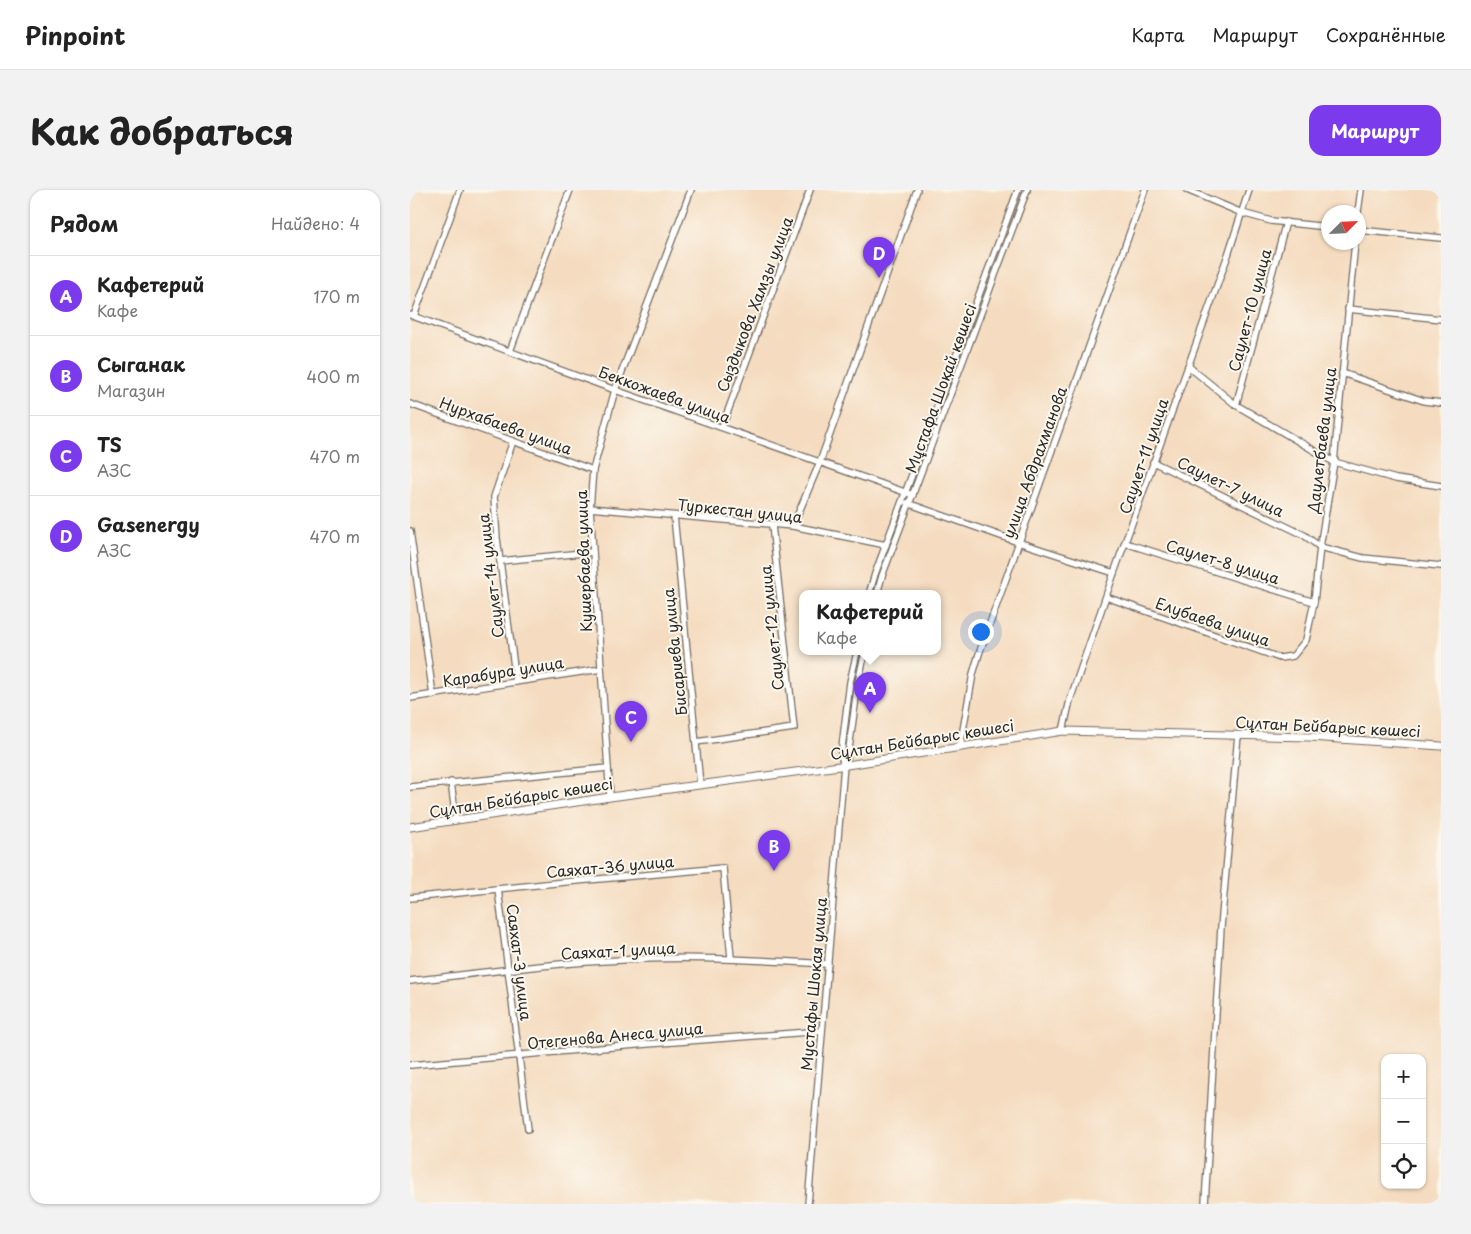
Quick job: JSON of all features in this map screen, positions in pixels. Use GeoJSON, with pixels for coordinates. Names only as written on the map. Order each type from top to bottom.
{"type":"FeatureCollection","features":[{"type":"Feature","properties":{"kind":"main road","name":"Сұлтан Бейбарыс көшесі"},"geometry":{"type":"LineString","coordinates":[[410,828],[1063,731],[1310,737],[1441,746]]}},
{"type":"Feature","properties":{"kind":"street"},"geometry":{"type":"LineString","coordinates":[[412,315],[460,190]]}},
{"type":"Feature","properties":{"kind":"street"},"geometry":{"type":"LineString","coordinates":[[510,351],[570,190]]}},
{"type":"Feature","properties":{"kind":"street","name":"Кушербаева улица"},"geometry":{"type":"LineString","coordinates":[[610,797],[592,552],[590,508],[593,470],[616,390],[691,190]]}},
{"type":"Feature","properties":{"kind":"street","name":"Сыздыкова Хамзы улица"},"geometry":{"type":"LineString","coordinates":[[722,427],[810,190]]}},
{"type":"Feature","properties":{"kind":"street"},"geometry":{"type":"LineString","coordinates":[[793,526],[820,462],[917,190]]}},
{"type":"Feature","properties":{"kind":"street","name":"Мұстафа Шоқай көшесі"},"geometry":{"type":"LineString","coordinates":[[870,590],[1018,190]]}},
{"type":"Feature","properties":{"kind":"street","name":"Мұстафа Шоқай көшесі"},"geometry":{"type":"LineString","coordinates":[[878,590],[1027,190]]}},
{"type":"Feature","properties":{"kind":"street","name":"улица Абдрахманова"},"geometry":{"type":"LineString","coordinates":[[960,747],[973,674],[1018,542],[1146,190]]}},
{"type":"Feature","properties":{"kind":"street"},"geometry":{"type":"LineString","coordinates":[[1186,190],[1242,213],[1271,221],[1321,225]]}},
{"type":"Feature","properties":{"kind":"street","name":"Саулет-11 улица"},"geometry":{"type":"LineString","coordinates":[[1063,731],[1070,700],[1228,255],[1249,190]]}},
{"type":"Feature","properties":{"kind":"street"},"geometry":{"type":"LineString","coordinates":[[1359,205],[1361,190]]}},
{"type":"Feature","properties":{"kind":"street","name":"Саулет-10 улица"},"geometry":{"type":"LineString","coordinates":[[1236,405],[1286,222]]}},
{"type":"Feature","properties":{"kind":"street"},"geometry":{"type":"LineString","coordinates":[[1366,231],[1441,238]]}},
{"type":"Feature","properties":{"kind":"street","name":"Даулетбаева улица"},"geometry":{"type":"LineString","coordinates":[[1306,640],[1314,602],[1320,547],[1334,462],[1354,250]]}},
{"type":"Feature","properties":{"kind":"street"},"geometry":{"type":"LineString","coordinates":[[1348,309],[1441,319]]}},
{"type":"Feature","properties":{"kind":"street","name":"Беккожаева улица"},"geometry":{"type":"LineString","coordinates":[[412,315],[616,390],[913,495]]}},
{"type":"Feature","properties":{"kind":"street"},"geometry":{"type":"LineString","coordinates":[[1188,366],[1236,405],[1334,462],[1396,479],[1441,486]]}},
{"type":"Feature","properties":{"kind":"street"},"geometry":{"type":"LineString","coordinates":[[1342,373],[1424,401],[1441,403]]}},
{"type":"Feature","properties":{"kind":"street","name":"Нурхабаева улица"},"geometry":{"type":"LineString","coordinates":[[410,404],[593,470]]}},
{"type":"Feature","properties":{"kind":"street","name":"Саулет-14 улица"},"geometry":{"type":"LineString","coordinates":[[513,441],[494,497],[500,561],[516,682]]}},
{"type":"Feature","properties":{"kind":"street","name":"Саулет-7 улица"},"geometry":{"type":"LineString","coordinates":[[1153,462],[1304,535],[1320,547],[1363,558],[1441,566]]}},
{"type":"Feature","properties":{"kind":"street"},"geometry":{"type":"LineString","coordinates":[[903,501],[1018,542],[1114,573]]}},
{"type":"Feature","properties":{"kind":"street","name":"Туркестан улица"},"geometry":{"type":"LineString","coordinates":[[590,508],[793,526],[886,545]]}},
{"type":"Feature","properties":{"kind":"street","name":"Бисариева улица"},"geometry":{"type":"LineString","coordinates":[[674,516],[700,785]]}},
{"type":"Feature","properties":{"kind":"street","name":"Саулет-12 улица"},"geometry":{"type":"LineString","coordinates":[[696,742],[794,728],[772,525]]}},
{"type":"Feature","properties":{"kind":"street"},"geometry":{"type":"LineString","coordinates":[[410,531],[432,695]]}},
{"type":"Feature","properties":{"kind":"street","name":"Саулет-8 улица"},"geometry":{"type":"LineString","coordinates":[[1125,543],[1314,602]]}},
{"type":"Feature","properties":{"kind":"street"},"geometry":{"type":"LineString","coordinates":[[500,561],[592,552]]}},
{"type":"Feature","properties":{"kind":"street","name":"Елубаева улица"},"geometry":{"type":"LineString","coordinates":[[1106,597],[1280,658],[1293,656],[1306,640]]}},
{"type":"Feature","properties":{"kind":"street"},"geometry":{"type":"LineString","coordinates":[[844,765],[841,756],[850,682],[856,655]]}},
{"type":"Feature","properties":{"kind":"street"},"geometry":{"type":"LineString","coordinates":[[844,765],[848,756],[863,655]]}},
{"type":"Feature","properties":{"kind":"street","name":"Карабура улица"},"geometry":{"type":"LineString","coordinates":[[410,698],[601,669]]}},
{"type":"Feature","properties":{"kind":"street"},"geometry":{"type":"LineString","coordinates":[[1205,1204],[1221,927],[1238,735]]}},
{"type":"Feature","properties":{"kind":"street","name":"Мустафы Шокая улица"},"geometry":{"type":"LineString","coordinates":[[808,1204],[844,765]]}},
{"type":"Feature","properties":{"kind":"street"},"geometry":{"type":"LineString","coordinates":[[410,787],[608,768]]}},
{"type":"Feature","properties":{"kind":"street"},"geometry":{"type":"LineString","coordinates":[[450,782],[456,820]]}},
{"type":"Feature","properties":{"kind":"street","name":"Саяхат-36 улица"},"geometry":{"type":"LineString","coordinates":[[410,898],[724,868],[731,958]]}},
{"type":"Feature","properties":{"kind":"street","name":"Саяхат-3 улица"},"geometry":{"type":"LineString","coordinates":[[498,889],[528,1129]]}},
{"type":"Feature","properties":{"kind":"street","name":"Саяхат-1 улица"},"geometry":{"type":"LineString","coordinates":[[410,981],[622,960],[731,958],[828,964]]}},
{"type":"Feature","properties":{"kind":"street","name":"Отегенова Анеса улица"},"geometry":{"type":"LineString","coordinates":[[410,1065],[822,1032]]}},
{"type":"Feature","properties":{"kind":"place","name":"Gasenergy"},"geometry":{"type":"Point","coordinates":[879,278]}},
{"type":"Feature","properties":{"kind":"place","name":"Кафетерий"},"geometry":{"type":"Point","coordinates":[870,713]}},
{"type":"Feature","properties":{"kind":"place","name":"TS"},"geometry":{"type":"Point","coordinates":[631,742]}},
{"type":"Feature","properties":{"kind":"place","name":"Сыганак"},"geometry":{"type":"Point","coordinates":[774,871]}}]}
